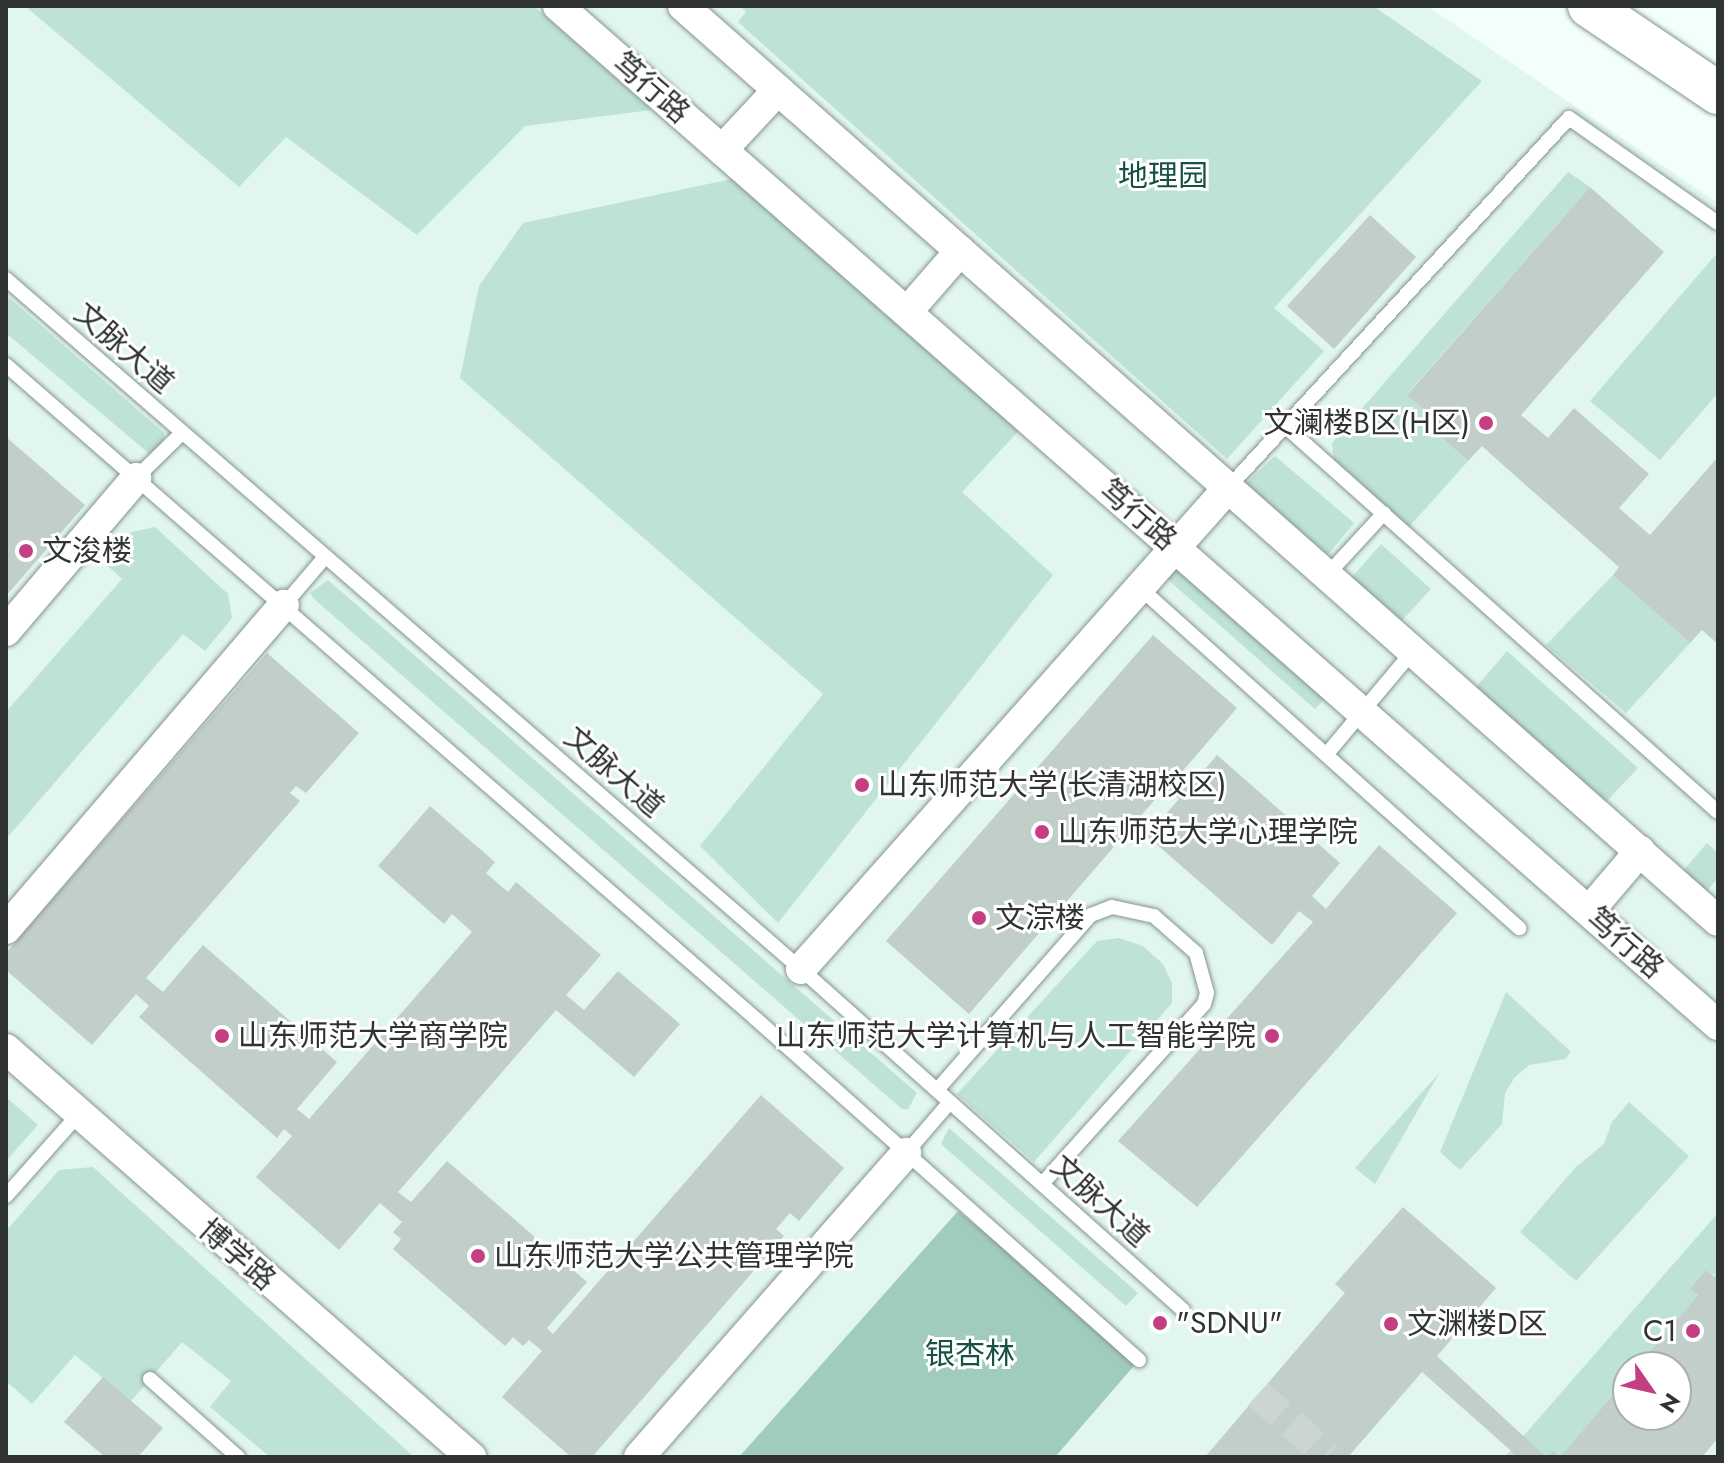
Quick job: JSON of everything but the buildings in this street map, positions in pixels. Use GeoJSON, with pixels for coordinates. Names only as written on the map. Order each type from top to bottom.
{"type":"FeatureCollection","features":[{"type":"Feature","properties":{"kind":"street","name":"笃行路"},"geometry":{"type":"LineString","coordinates":[[558,6],[1718,1025]]}},
{"type":"Feature","properties":{"kind":"street"},"geometry":{"type":"LineString","coordinates":[[683,6],[1640,851],[1716,914]]}},
{"type":"Feature","properties":{"kind":"street"},"geometry":{"type":"LineString","coordinates":[[1589,6],[1718,93]]}},
{"type":"Feature","properties":{"kind":"street"},"geometry":{"type":"LineString","coordinates":[[722,150],[778,90]]}},
{"type":"Feature","properties":{"kind":"street"},"geometry":{"type":"LineString","coordinates":[[907,312],[960,251]]}},
{"type":"Feature","properties":{"kind":"street"},"geometry":{"type":"LineString","coordinates":[[6,631],[136,478]]}},
{"type":"Feature","properties":{"kind":"street"},"geometry":{"type":"LineString","coordinates":[[801,969],[1228,488]]}},
{"type":"Feature","properties":{"kind":"street"},"geometry":{"type":"LineString","coordinates":[[6,929],[284,605]]}},
{"type":"Feature","properties":{"kind":"street"},"geometry":{"type":"LineString","coordinates":[[1589,911],[1640,851]]}},
{"type":"Feature","properties":{"kind":"street","name":"博学路"},"geometry":{"type":"LineString","coordinates":[[6,1049],[471,1457]]}},
{"type":"Feature","properties":{"kind":"street"},"geometry":{"type":"LineString","coordinates":[[639,1457],[906,1153]]}},
{"type":"Feature","properties":{"kind":"lane"},"geometry":{"type":"LineString","coordinates":[[1228,488],[1569,118],[1718,223]]}},
{"type":"Feature","properties":{"kind":"lane","name":"文脉大道"},"geometry":{"type":"LineString","coordinates":[[6,279],[801,969],[1183,1310]]}},
{"type":"Feature","properties":{"kind":"lane"},"geometry":{"type":"LineString","coordinates":[[6,365],[284,605],[1139,1360]]}},
{"type":"Feature","properties":{"kind":"lane"},"geometry":{"type":"LineString","coordinates":[[1285,426],[1718,812]]}},
{"type":"Feature","properties":{"kind":"lane"},"geometry":{"type":"LineString","coordinates":[[136,478],[182,433]]}},
{"type":"Feature","properties":{"kind":"lane"},"geometry":{"type":"LineString","coordinates":[[1327,575],[1384,513]]}},
{"type":"Feature","properties":{"kind":"lane"},"geometry":{"type":"LineString","coordinates":[[284,605],[325,557]]}},
{"type":"Feature","properties":{"kind":"lane"},"geometry":{"type":"LineString","coordinates":[[1139,587],[1519,928]]}},
{"type":"Feature","properties":{"kind":"lane"},"geometry":{"type":"LineString","coordinates":[[1326,755],[1413,651]]}},
{"type":"Feature","properties":{"kind":"lane"},"geometry":{"type":"LineString","coordinates":[[937,1090],[1091,915],[1112,907],[1154,916],[1196,953],[1207,993],[1204,1004],[1042,1184]]}},
{"type":"Feature","properties":{"kind":"lane"},"geometry":{"type":"LineString","coordinates":[[906,1153],[950,1102]]}},
{"type":"Feature","properties":{"kind":"lane"},"geometry":{"type":"LineString","coordinates":[[6,1196],[78,1115]]}},
{"type":"Feature","properties":{"kind":"lane"},"geometry":{"type":"LineString","coordinates":[[150,1379],[238,1457]]}},
{"type":"Feature","properties":{"kind":"shaded area","name":"山东师范大学(长清湖校区)"},"geometry":{"type":"Polygon","coordinates":[[[6,6],[1427,6],[1718,203],[1718,1457],[6,1457],[6,6]]]}},
{"type":"Feature","properties":{"kind":"green space"},"geometry":{"type":"Polygon","coordinates":[[[25,6],[534,6],[652,110],[525,126],[417,235],[286,137],[239,187],[25,6]]]}},
{"type":"Feature","properties":{"kind":"green space","name":"地理园"},"geometry":{"type":"Polygon","coordinates":[[[740,6],[1373,6],[1482,81],[1274,308],[1324,351],[1227,459],[738,22],[746,12],[740,6]]]}},
{"type":"Feature","properties":{"kind":"green space"},"geometry":{"type":"Polygon","coordinates":[[[1568,172],[1590,187],[1407,394],[1450,432],[1444,440],[1468,461],[1408,528],[1334,460],[1332,443],[1568,172]]]}},
{"type":"Feature","properties":{"kind":"green space"},"geometry":{"type":"Polygon","coordinates":[[[746,176],[1024,425],[962,492],[1053,575],[778,923],[700,846],[823,694],[460,378],[479,286],[523,223],[746,176]]]}},
{"type":"Feature","properties":{"kind":"green space"},"geometry":{"type":"Polygon","coordinates":[[[1718,252],[1718,393],[1660,460],[1590,401],[1718,252]]]}},
{"type":"Feature","properties":{"kind":"green space"},"geometry":{"type":"Polygon","coordinates":[[[6,295],[164,433],[164,443],[152,456],[6,333],[6,295]]]}},
{"type":"Feature","properties":{"kind":"green space"},"geometry":{"type":"Polygon","coordinates":[[[1275,456],[1354,523],[1323,561],[1241,488],[1275,456]]]}},
{"type":"Feature","properties":{"kind":"green space"},"geometry":{"type":"Polygon","coordinates":[[[155,527],[228,594],[232,618],[205,651],[183,634],[6,839],[6,712],[122,579],[106,564],[132,532],[155,527]]]}},
{"type":"Feature","properties":{"kind":"green space"},"geometry":{"type":"Polygon","coordinates":[[[1381,544],[1431,589],[1396,627],[1347,583],[1381,544]]]}},
{"type":"Feature","properties":{"kind":"green space"},"geometry":{"type":"Polygon","coordinates":[[[1189,554],[1337,686],[1315,709],[1165,577],[1189,554]]]}},
{"type":"Feature","properties":{"kind":"green space"},"geometry":{"type":"Polygon","coordinates":[[[1613,575],[1690,643],[1626,713],[1546,645],[1613,575]]]}},
{"type":"Feature","properties":{"kind":"green space"},"geometry":{"type":"Polygon","coordinates":[[[328,580],[917,1093],[908,1109],[902,1109],[314,599],[310,593],[328,580]]]}},
{"type":"Feature","properties":{"kind":"green space"},"geometry":{"type":"Polygon","coordinates":[[[1507,651],[1638,768],[1604,804],[1471,693],[1507,651]]]}},
{"type":"Feature","properties":{"kind":"green space"},"geometry":{"type":"Polygon","coordinates":[[[1707,843],[1718,853],[1718,878],[1705,893],[1682,872],[1707,843]]]}},
{"type":"Feature","properties":{"kind":"green space"},"geometry":{"type":"Polygon","coordinates":[[[1119,938],[1143,946],[1163,964],[1172,983],[1172,1003],[1034,1162],[957,1094],[1097,941],[1119,938]]]}},
{"type":"Feature","properties":{"kind":"green space"},"geometry":{"type":"Polygon","coordinates":[[[1506,992],[1571,1052],[1565,1059],[1529,1065],[1515,1077],[1505,1093],[1502,1124],[1460,1170],[1440,1152],[1506,992]]]}},
{"type":"Feature","properties":{"kind":"green space"},"geometry":{"type":"Polygon","coordinates":[[[1440,1072],[1375,1184],[1355,1168],[1440,1072]]]}},
{"type":"Feature","properties":{"kind":"green space"},"geometry":{"type":"Polygon","coordinates":[[[6,1097],[38,1125],[6,1161],[6,1097]]]}},
{"type":"Feature","properties":{"kind":"green space"},"geometry":{"type":"Polygon","coordinates":[[[1629,1102],[1689,1156],[1576,1281],[1520,1232],[1576,1167],[1604,1144],[1612,1122],[1629,1102]]]}},
{"type":"Feature","properties":{"kind":"green space"},"geometry":{"type":"Polygon","coordinates":[[[949,1128],[1138,1293],[1126,1306],[941,1144],[949,1128]]]}},
{"type":"Feature","properties":{"kind":"green space"},"geometry":{"type":"Polygon","coordinates":[[[93,1167],[414,1457],[270,1457],[210,1407],[231,1381],[182,1342],[131,1401],[75,1355],[32,1404],[6,1381],[6,1231],[59,1170],[93,1167]]]}},
{"type":"Feature","properties":{"kind":"green space","name":"银杏林"},"geometry":{"type":"Polygon","coordinates":[[[958,1211],[1139,1360],[1055,1457],[739,1457],[958,1211]]]}},
{"type":"Feature","properties":{"kind":"green space"},"geometry":{"type":"Polygon","coordinates":[[[1718,1213],[1718,1272],[1691,1289],[1698,1295],[1651,1351],[1612,1351],[1612,1396],[1560,1457],[1553,1452],[1548,1457],[1505,1457],[1718,1213]]]}},
{"type":"Feature","properties":{"kind":"tunnel"},"geometry":{"type":"LineString","coordinates":[[1258,1394],[1328,1457]]}},
{"type":"Feature","properties":{"kind":"place","name":"文澜楼B区(H区)"},"geometry":{"type":"Point","coordinates":[1486,423]}},
{"type":"Feature","properties":{"kind":"place","name":"文浚楼"},"geometry":{"type":"Point","coordinates":[26,551]}},
{"type":"Feature","properties":{"kind":"place","name":"山东师范大学(长清湖校区)"},"geometry":{"type":"Point","coordinates":[862,785]}},
{"type":"Feature","properties":{"kind":"place","name":"山东师范大学心理学院"},"geometry":{"type":"Point","coordinates":[1042,832]}},
{"type":"Feature","properties":{"kind":"place","name":"文淙楼"},"geometry":{"type":"Point","coordinates":[979,918]}},
{"type":"Feature","properties":{"kind":"place","name":"山东师范大学商学院"},"geometry":{"type":"Point","coordinates":[222,1036]}},
{"type":"Feature","properties":{"kind":"place","name":"山东师范大学计算机与人工智能学院"},"geometry":{"type":"Point","coordinates":[1272,1036]}},
{"type":"Feature","properties":{"kind":"place","name":"山东师范大学公共管理学院"},"geometry":{"type":"Point","coordinates":[478,1256]}},
{"type":"Feature","properties":{"kind":"place","name":"\"SDNU\""},"geometry":{"type":"Point","coordinates":[1160,1323]}},
{"type":"Feature","properties":{"kind":"place","name":"文渊楼D区"},"geometry":{"type":"Point","coordinates":[1391,1324]}},
{"type":"Feature","properties":{"kind":"place","name":"C1"},"geometry":{"type":"Point","coordinates":[1693,1331]}}]}
